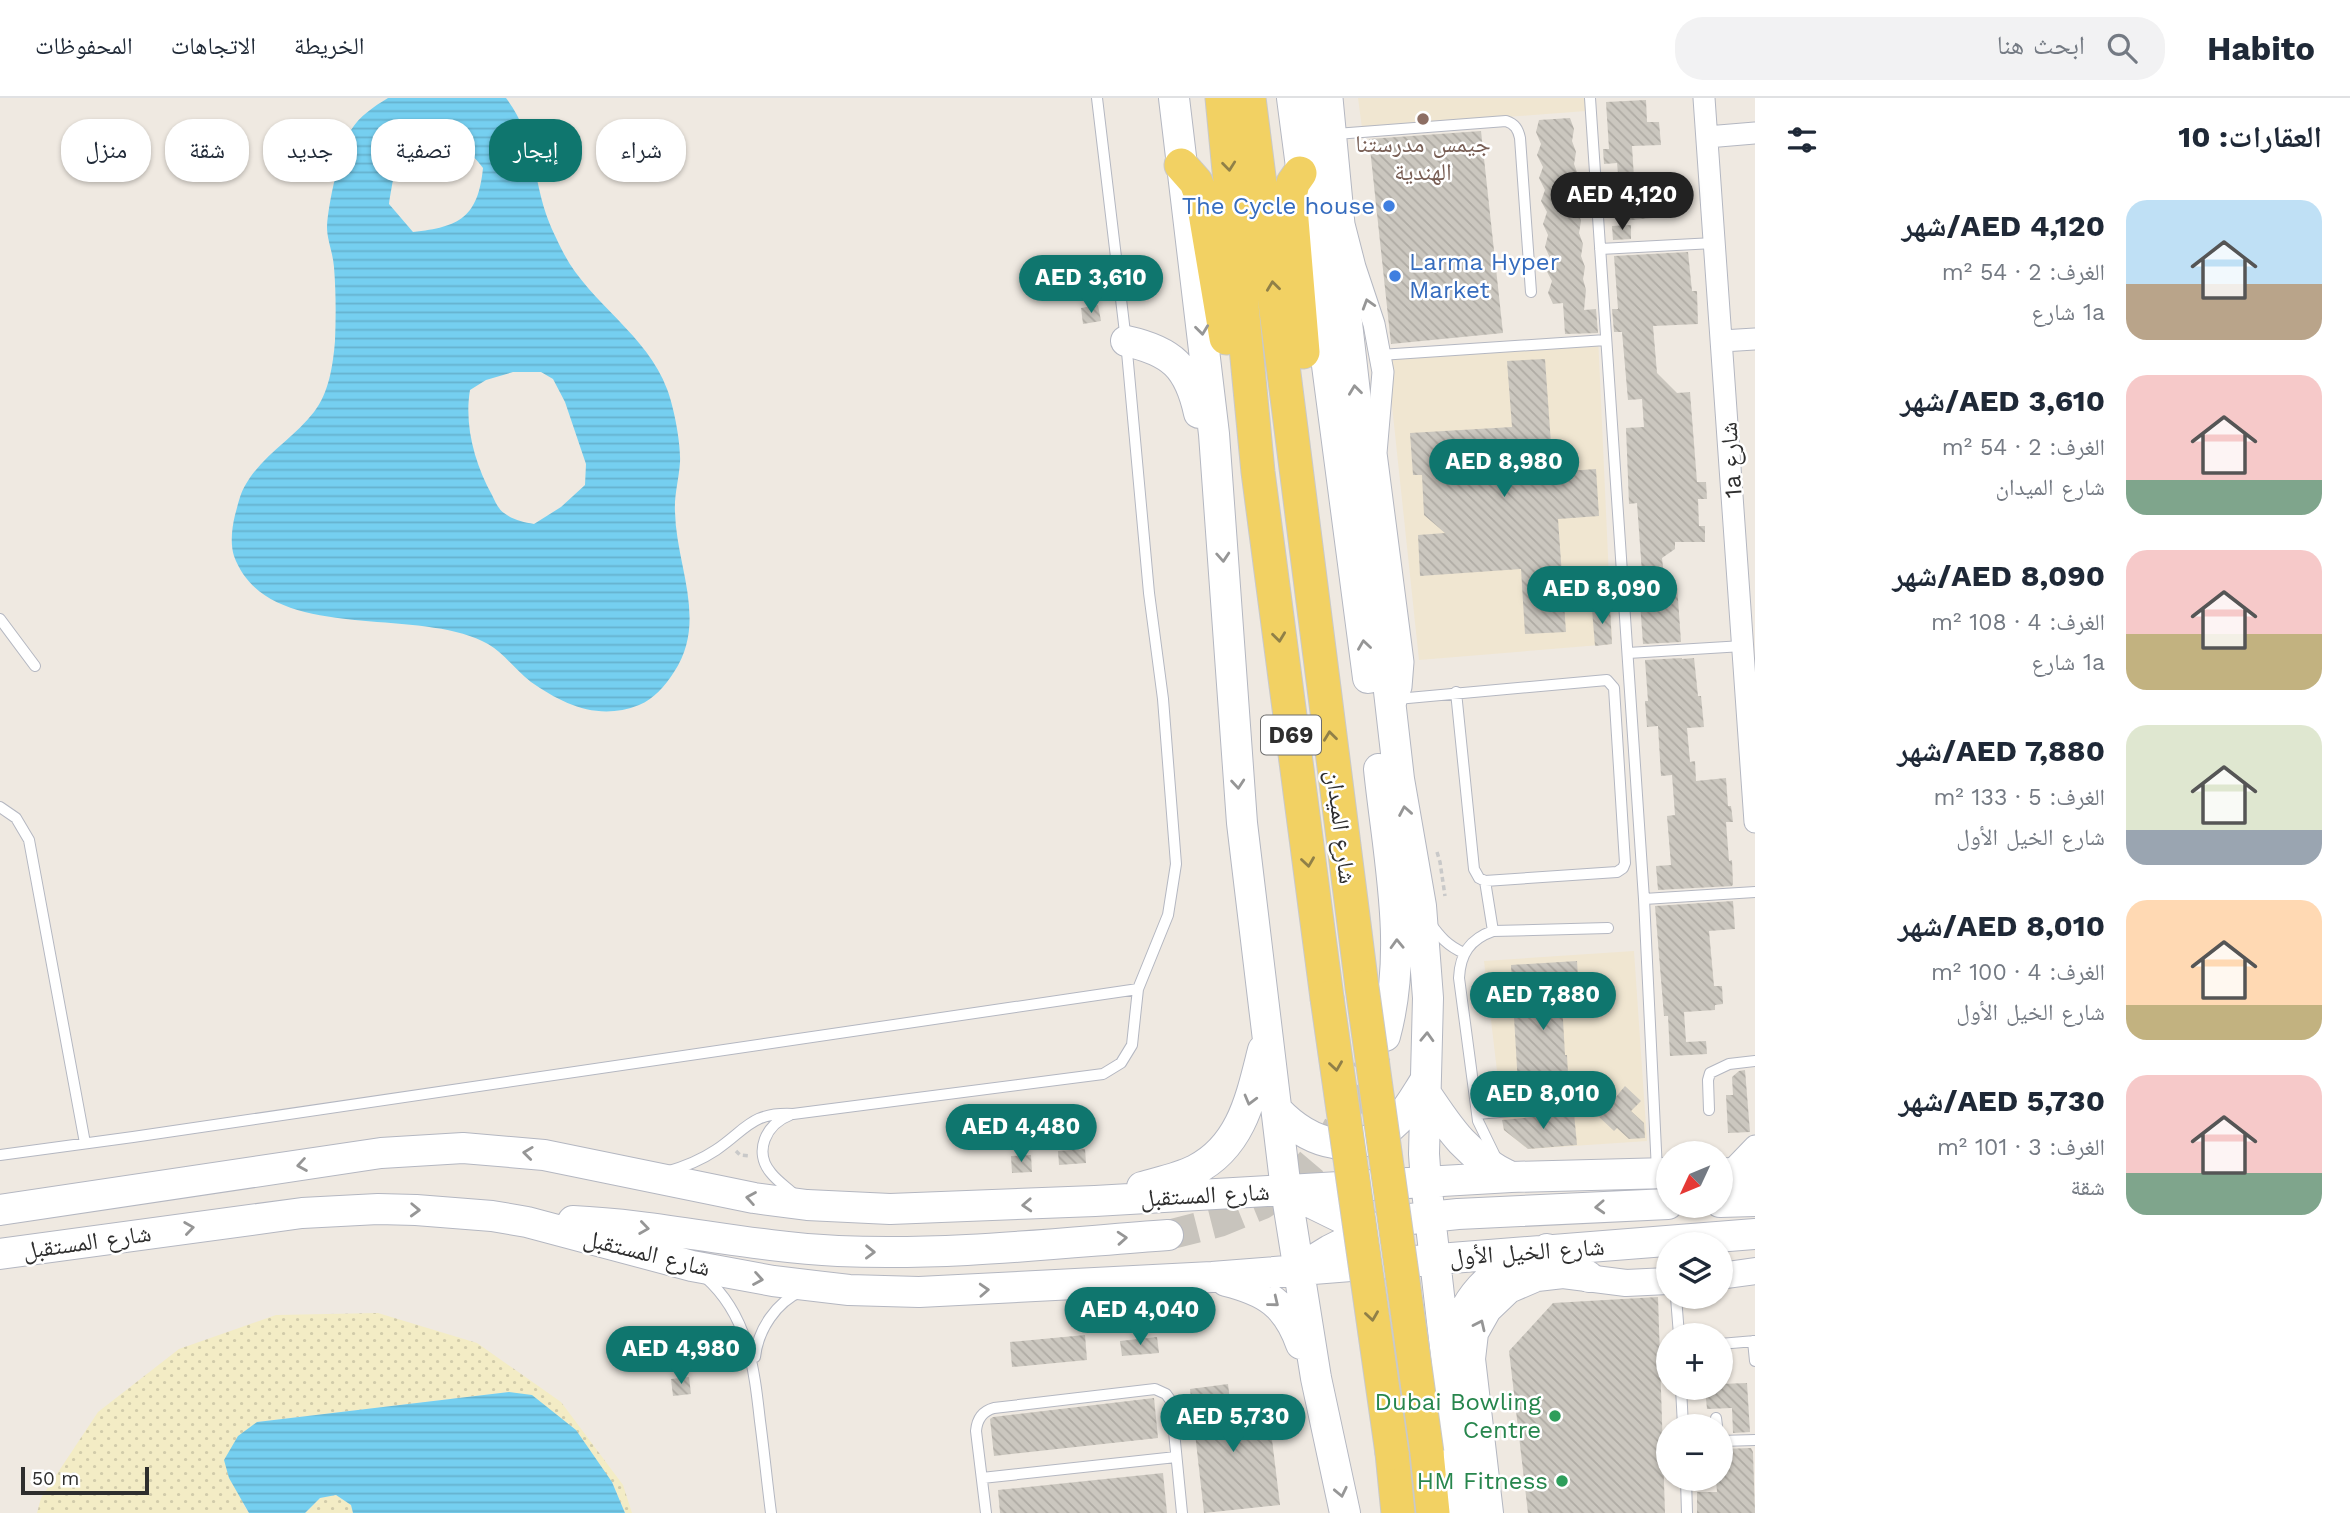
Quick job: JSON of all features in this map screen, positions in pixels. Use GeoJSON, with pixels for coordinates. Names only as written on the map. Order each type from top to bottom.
{"type":"FeatureCollection","features":[{"type":"Feature","properties":{"kind":"main road"},"geometry":{"type":"LineString","coordinates":[[1174,98],[1214,434],[1241,810],[1286,1190],[1316,1378],[1345,1513]]}},
{"type":"Feature","properties":{"kind":"main road","name":"شارع الميدان"},"geometry":{"type":"LineString","coordinates":[[1222,98],[1258,472],[1398,1513]]}},
{"type":"Feature","properties":{"kind":"main road","name":"شارع الميدان"},"geometry":{"type":"LineString","coordinates":[[1249,98],[1340,828],[1427,1453],[1433,1513]]}},
{"type":"Feature","properties":{"kind":"main road"},"geometry":{"type":"LineString","coordinates":[[1292,98],[1370,693],[1397,935],[1396,982],[1385,1036]]}},
{"type":"Feature","properties":{"kind":"main road"},"geometry":{"type":"LineString","coordinates":[[1312,98],[1346,314],[1395,704],[1399,779],[1421,906],[1428,998],[1426,1182],[1464,1513]]}},
{"type":"Feature","properties":{"kind":"main road"},"geometry":{"type":"LineString","coordinates":[[1181,165],[1196,182],[1203,201],[1247,453],[1258,472]]}},
{"type":"Feature","properties":{"kind":"main road"},"geometry":{"type":"LineString","coordinates":[[1300,173],[1293,183],[1290,196],[1315,519],[1314,536],[1307,548]]}},
{"type":"Feature","properties":{"kind":"main road"},"geometry":{"type":"LineString","coordinates":[[1126,341],[1152,346],[1181,368],[1190,383],[1202,423],[1214,434]]}},
{"type":"Feature","properties":{"kind":"main road"},"geometry":{"type":"LineString","coordinates":[[1095,1202],[1194,1171],[1214,1158],[1230,1142],[1247,1112],[1268,1034]]}},
{"type":"Feature","properties":{"kind":"main road"},"geometry":{"type":"LineString","coordinates":[[1277,1110],[1300,1131],[1313,1138],[1335,1143],[1358,1142],[1386,1131],[1398,1121],[1425,1087]]}},
{"type":"Feature","properties":{"kind":"main road"},"geometry":{"type":"LineString","coordinates":[[1425,1087],[1465,1147],[1491,1168],[1511,1177]]}},
{"type":"Feature","properties":{"kind":"main road"},"geometry":{"type":"LineString","coordinates":[[1277,1110],[1292,1135],[1302,1162],[1319,1188],[1411,1277],[1419,1296],[1438,1398],[1446,1415],[1454,1422]]}},
{"type":"Feature","properties":{"kind":"main road","name":"شارع المستقبل"},"geometry":{"type":"LineString","coordinates":[[0,1210],[381,1153],[463,1148],[517,1152],[754,1198],[807,1205],[932,1209],[1286,1190]]}},
{"type":"Feature","properties":{"kind":"main road"},"geometry":{"type":"LineString","coordinates":[[1286,1190],[1511,1177],[1656,1173]]}},
{"type":"Feature","properties":{"kind":"main road"},"geometry":{"type":"LineString","coordinates":[[1297,1262],[1330,1250],[1426,1182]]}},
{"type":"Feature","properties":{"kind":"main road"},"geometry":{"type":"LineString","coordinates":[[1286,1190],[1395,1244],[1434,1259]]}},
{"type":"Feature","properties":{"kind":"main road"},"geometry":{"type":"LineString","coordinates":[[1733,1201],[1755,1200]]}},
{"type":"Feature","properties":{"kind":"main road"},"geometry":{"type":"LineString","coordinates":[[1361,1227],[1429,1216],[1656,1205]]}},
{"type":"Feature","properties":{"kind":"main road","name":"شارع المستقبل"},"geometry":{"type":"LineString","coordinates":[[0,1254],[264,1217],[378,1209],[454,1212],[527,1222],[692,1266],[814,1287],[884,1292],[955,1292],[1212,1277],[1297,1262]]}},
{"type":"Feature","properties":{"kind":"main road"},"geometry":{"type":"LineString","coordinates":[[527,1222],[592,1222],[765,1245],[873,1252],[946,1251],[1168,1235]]}},
{"type":"Feature","properties":{"kind":"main road","name":"شارع الخيل الأول"},"geometry":{"type":"LineString","coordinates":[[1297,1262],[1397,1262],[1755,1234]]}},
{"type":"Feature","properties":{"kind":"main road"},"geometry":{"type":"LineString","coordinates":[[1454,1422],[1459,1397],[1454,1347],[1463,1313],[1483,1283],[1496,1271],[1539,1250],[1589,1277]]}},
{"type":"Feature","properties":{"kind":"main road"},"geometry":{"type":"LineString","coordinates":[[1212,1277],[1257,1290],[1271,1298],[1293,1323],[1316,1378]]}},
{"type":"Feature","properties":{"kind":"street"},"geometry":{"type":"LineString","coordinates":[[1332,98],[1344,224],[1374,324],[1380,355],[1382,385],[1376,453],[1403,662],[1395,704]]}},
{"type":"Feature","properties":{"kind":"street","name":"1a شارع"},"geometry":{"type":"LineString","coordinates":[[1704,98],[1722,341],[1746,545],[1743,646],[1755,821]]}},
{"type":"Feature","properties":{"kind":"street"},"geometry":{"type":"LineString","coordinates":[[1707,137],[1755,133]]}},
{"type":"Feature","properties":{"kind":"street"},"geometry":{"type":"LineString","coordinates":[[1722,341],[1755,339]]}},
{"type":"Feature","properties":{"kind":"street"},"geometry":{"type":"LineString","coordinates":[[1735,1174],[1755,1146]]}},
{"type":"Feature","properties":{"kind":"street"},"geometry":{"type":"LineString","coordinates":[[1733,1274],[1755,1271]]}},
{"type":"Feature","properties":{"kind":"street"},"geometry":{"type":"LineString","coordinates":[[1490,1513],[1472,1359],[1475,1334],[1488,1310],[1497,1299],[1522,1282],[1537,1278],[1563,1275],[1626,1283],[1656,1282]]}},
{"type":"Feature","properties":{"kind":"lane"},"geometry":{"type":"LineString","coordinates":[[649,1176],[695,1162],[727,1142],[755,1119],[766,1115],[793,1114],[1103,1073],[1113,1070],[1128,1055],[1132,1045],[1138,989],[1168,915],[1176,864],[1163,699],[1149,593],[1126,341],[1097,98]]}},
{"type":"Feature","properties":{"kind":"lane"},"geometry":{"type":"LineString","coordinates":[[1590,98],[1660,1141]]}},
{"type":"Feature","properties":{"kind":"lane"},"geometry":{"type":"LineString","coordinates":[[1336,134],[1506,121],[1517,127],[1531,292]]}},
{"type":"Feature","properties":{"kind":"lane"},"geometry":{"type":"LineString","coordinates":[[1600,249],[1714,243]]}},
{"type":"Feature","properties":{"kind":"lane"},"geometry":{"type":"LineString","coordinates":[[1380,355],[1606,340]]}},
{"type":"Feature","properties":{"kind":"lane"},"geometry":{"type":"LineString","coordinates":[[0,618],[35,666]]}},
{"type":"Feature","properties":{"kind":"lane"},"geometry":{"type":"LineString","coordinates":[[1628,653],[1743,646]]}},
{"type":"Feature","properties":{"kind":"lane"},"geometry":{"type":"LineString","coordinates":[[1395,704],[1456,692],[1607,680],[1614,688],[1625,863],[1623,868],[1617,872],[1485,881],[1479,878],[1474,869],[1456,692]]}},
{"type":"Feature","properties":{"kind":"lane"},"geometry":{"type":"LineString","coordinates":[[0,807],[16,818],[30,840],[85,1143]]}},
{"type":"Feature","properties":{"kind":"lane"},"geometry":{"type":"LineString","coordinates":[[1485,881],[1493,931]]}},
{"type":"Feature","properties":{"kind":"lane"},"geometry":{"type":"LineString","coordinates":[[1644,899],[1755,892]]}},
{"type":"Feature","properties":{"kind":"lane"},"geometry":{"type":"LineString","coordinates":[[1421,906],[1439,936],[1451,947],[1464,953]]}},
{"type":"Feature","properties":{"kind":"lane"},"geometry":{"type":"LineString","coordinates":[[1511,1177],[1497,1160],[1478,1117],[1458,978],[1459,965],[1471,943],[1481,935],[1493,931],[1608,928]]}},
{"type":"Feature","properties":{"kind":"lane"},"geometry":{"type":"LineString","coordinates":[[0,1155],[1138,989]]}},
{"type":"Feature","properties":{"kind":"lane"},"geometry":{"type":"LineString","coordinates":[[1709,1110],[1710,1073],[1729,1064],[1755,1061]]}},
{"type":"Feature","properties":{"kind":"lane"},"geometry":{"type":"LineString","coordinates":[[1478,1117],[1601,1103]]}},
{"type":"Feature","properties":{"kind":"lane"},"geometry":{"type":"LineString","coordinates":[[793,1114],[772,1125],[766,1135],[763,1157],[770,1173],[807,1205]]}},
{"type":"Feature","properties":{"kind":"lane"},"geometry":{"type":"LineString","coordinates":[[692,1266],[723,1296],[744,1331],[754,1367],[771,1513]]}},
{"type":"Feature","properties":{"kind":"lane"},"geometry":{"type":"LineString","coordinates":[[754,1367],[755,1350],[769,1318],[797,1293],[814,1287]]}},
{"type":"Feature","properties":{"kind":"lane"},"geometry":{"type":"LineString","coordinates":[[1733,1343],[1754,1341],[1755,1361]]}},
{"type":"Feature","properties":{"kind":"lane"},"geometry":{"type":"LineString","coordinates":[[986,1513],[977,1426],[981,1416],[990,1409],[1151,1390],[1163,1391],[1171,1401],[1182,1513]]}},
{"type":"Feature","properties":{"kind":"lane"},"geometry":{"type":"LineString","coordinates":[[1733,1441],[1755,1440]]}},
{"type":"Feature","properties":{"kind":"lane"},"geometry":{"type":"LineString","coordinates":[[982,1478],[1176,1457]]}},
{"type":"Feature","properties":{"kind":"lane"},"geometry":{"type":"LineString","coordinates":[[1686,1491],[1687,1513]]}},
{"type":"Feature","properties":{"kind":"path"},"geometry":{"type":"LineString","coordinates":[[727,1142],[740,1155],[763,1157]]}},
{"type":"Feature","properties":{"kind":"shaded area","name":"جيمس مدرستنا الهندية"},"geometry":{"type":"Polygon","coordinates":[[[1358,98],[1585,98],[1586,111],[1362,128],[1358,98]]]}},
{"type":"Feature","properties":{"kind":"shaded area"},"geometry":{"type":"Polygon","coordinates":[[[1598,336],[1612,644],[1419,660],[1386,349],[1598,336]]]}},
{"type":"Feature","properties":{"kind":"shaded area"},"geometry":{"type":"Polygon","coordinates":[[[1634,951],[1647,1141],[1528,1149],[1504,1130],[1484,961],[1634,951]]]}},
{"type":"Feature","properties":{"kind":"sand"},"geometry":{"type":"Polygon","coordinates":[[[378,1313],[477,1343],[561,1402],[623,1485],[632,1513],[625,1513],[612,1482],[509,1392],[257,1422],[243,1504],[249,1513],[37,1513],[41,1498],[98,1412],[179,1349],[276,1315],[378,1313]]]}},
{"type":"Feature","properties":{"kind":"sand"},"geometry":{"type":"Polygon","coordinates":[[[336,1495],[351,1505],[353,1513],[305,1513],[320,1498],[336,1495]]]}},
{"type":"Feature","properties":{"kind":"water"},"geometry":{"type":"Polygon","coordinates":[[[388,98],[506,98],[519,119],[489,119],[489,182],[538,182],[546,214],[574,270],[646,352],[667,389],[679,446],[675,512],[688,593],[689,633],[684,653],[671,677],[654,696],[639,705],[624,710],[596,711],[569,704],[531,682],[488,644],[459,632],[348,619],[311,613],[278,603],[252,584],[234,556],[233,525],[244,488],[261,464],[314,412],[327,388],[335,332],[334,267],[327,227],[332,191],[334,182],[357,182],[357,123],[372,108],[388,98]],[[513,372],[486,380],[470,390],[469,404],[472,444],[498,507],[511,517],[534,524],[561,507],[585,485],[586,464],[565,402],[553,379],[541,372],[513,372]]]}},
{"type":"Feature","properties":{"kind":"water"},"geometry":{"type":"Polygon","coordinates":[[[509,1392],[532,1395],[576,1430],[612,1482],[625,1513],[353,1513],[351,1505],[336,1495],[320,1498],[305,1513],[249,1513],[229,1478],[224,1460],[238,1436],[257,1422],[509,1392]]]}},
{"type":"Feature","properties":{"kind":"building"},"geometry":{"type":"Polygon","coordinates":[[[1646,100],[1647,122],[1659,122],[1661,145],[1632,146],[1634,178],[1660,176],[1664,217],[1620,221],[1617,163],[1604,164],[1603,149],[1609,149],[1606,102],[1646,100]]]}},
{"type":"Feature","properties":{"kind":"building"},"geometry":{"type":"Polygon","coordinates":[[[1570,118],[1576,152],[1574,164],[1578,175],[1576,187],[1581,221],[1579,233],[1583,244],[1581,256],[1585,267],[1584,310],[1596,309],[1598,333],[1565,334],[1563,303],[1553,304],[1548,293],[1552,281],[1546,270],[1550,258],[1545,247],[1548,235],[1543,224],[1547,212],[1541,201],[1545,190],[1539,178],[1543,167],[1537,155],[1541,144],[1536,132],[1539,120],[1570,118]]]}},
{"type":"Feature","properties":{"kind":"building"},"geometry":{"type":"Polygon","coordinates":[[[1481,131],[1503,333],[1391,344],[1369,139],[1481,131]]]}},
{"type":"Feature","properties":{"kind":"building"},"geometry":{"type":"Polygon","coordinates":[[[1631,225],[1631,239],[1613,240],[1612,226],[1631,225]]]}},
{"type":"Feature","properties":{"kind":"building"},"geometry":{"type":"Polygon","coordinates":[[[1688,252],[1692,291],[1697,291],[1698,324],[1653,326],[1657,373],[1677,393],[1690,392],[1697,482],[1706,482],[1707,499],[1698,499],[1699,526],[1705,526],[1705,542],[1675,542],[1675,549],[1662,558],[1665,586],[1677,585],[1681,642],[1643,644],[1639,588],[1643,587],[1637,503],[1629,504],[1626,428],[1644,427],[1642,399],[1628,400],[1622,332],[1614,332],[1612,309],[1618,309],[1614,256],[1688,252]]]}},
{"type":"Feature","properties":{"kind":"building"},"geometry":{"type":"Polygon","coordinates":[[[1098,305],[1101,321],[1083,324],[1081,308],[1098,305]]]}},
{"type":"Feature","properties":{"kind":"building"},"geometry":{"type":"Polygon","coordinates":[[[1545,359],[1553,472],[1596,469],[1599,516],[1558,519],[1566,632],[1525,634],[1521,569],[1420,576],[1418,535],[1445,533],[1424,515],[1422,475],[1413,475],[1410,433],[1512,427],[1507,361],[1545,359]]]}},
{"type":"Feature","properties":{"kind":"building"},"geometry":{"type":"Polygon","coordinates":[[[1610,607],[1612,644],[1595,646],[1592,609],[1610,607]]]}},
{"type":"Feature","properties":{"kind":"building"},"geometry":{"type":"Polygon","coordinates":[[[1694,658],[1698,696],[1701,696],[1704,727],[1687,728],[1690,762],[1695,761],[1696,781],[1726,778],[1728,806],[1731,806],[1733,822],[1726,822],[1729,861],[1732,860],[1732,886],[1658,890],[1656,866],[1671,865],[1667,816],[1675,815],[1672,775],[1661,776],[1658,726],[1647,727],[1645,660],[1694,658]]]}},
{"type":"Feature","properties":{"kind":"building"},"geometry":{"type":"Polygon","coordinates":[[[1733,901],[1735,929],[1709,931],[1714,986],[1722,986],[1723,1004],[1715,1005],[1715,1010],[1684,1012],[1686,1042],[1706,1041],[1707,1054],[1670,1056],[1655,906],[1733,901]]]}},
{"type":"Feature","properties":{"kind":"building"},"geometry":{"type":"Polygon","coordinates":[[[1577,961],[1578,977],[1572,977],[1572,986],[1563,986],[1565,1055],[1568,1074],[1577,1073],[1578,1081],[1585,1080],[1586,1096],[1578,1097],[1572,1091],[1573,1098],[1519,1102],[1511,965],[1577,961]]]}},
{"type":"Feature","properties":{"kind":"building"},"geometry":{"type":"Polygon","coordinates":[[[1745,1070],[1750,1132],[1728,1133],[1726,1095],[1733,1095],[1732,1077],[1745,1070]]]}},
{"type":"Feature","properties":{"kind":"building"},"geometry":{"type":"Polygon","coordinates":[[[1625,1086],[1641,1101],[1631,1111],[1644,1123],[1645,1138],[1629,1139],[1617,1128],[1614,1131],[1597,1115],[1606,1109],[1625,1086]]]}},
{"type":"Feature","properties":{"kind":"building"},"geometry":{"type":"Polygon","coordinates":[[[1574,1113],[1577,1145],[1528,1149],[1504,1130],[1502,1120],[1574,1113]]]}},
{"type":"Feature","properties":{"kind":"building"},"geometry":{"type":"Polygon","coordinates":[[[1085,1149],[1086,1163],[1059,1165],[1058,1151],[1085,1149]]]}},
{"type":"Feature","properties":{"kind":"building"},"geometry":{"type":"Polygon","coordinates":[[[1031,1155],[1032,1172],[1012,1173],[1011,1156],[1031,1155]]]}},
{"type":"Feature","properties":{"kind":"building"},"geometry":{"type":"Polygon","coordinates":[[[1656,1297],[1659,1323],[1656,1323],[1656,1400],[1661,1400],[1662,1414],[1656,1414],[1656,1491],[1664,1491],[1665,1513],[1528,1513],[1509,1351],[1553,1303],[1656,1297]]]}},
{"type":"Feature","properties":{"kind":"building"},"geometry":{"type":"Polygon","coordinates":[[[1085,1335],[1087,1360],[1012,1367],[1010,1342],[1085,1335]]]}},
{"type":"Feature","properties":{"kind":"building"},"geometry":{"type":"Polygon","coordinates":[[[1157,1337],[1159,1353],[1122,1356],[1120,1341],[1157,1337]]]}},
{"type":"Feature","properties":{"kind":"building"},"geometry":{"type":"Polygon","coordinates":[[[689,1377],[691,1394],[673,1396],[671,1379],[689,1377]]]}},
{"type":"Feature","properties":{"kind":"building"},"geometry":{"type":"Polygon","coordinates":[[[1747,1383],[1750,1432],[1733,1433],[1732,1408],[1707,1409],[1706,1400],[1733,1400],[1733,1384],[1747,1383]]]}},
{"type":"Feature","properties":{"kind":"building"},"geometry":{"type":"Polygon","coordinates":[[[1228,1384],[1232,1419],[1269,1415],[1280,1505],[1204,1513],[1190,1389],[1228,1384]]]}},
{"type":"Feature","properties":{"kind":"building"},"geometry":{"type":"Polygon","coordinates":[[[1154,1398],[1158,1438],[994,1456],[990,1419],[993,1417],[1154,1398]]]}},
{"type":"Feature","properties":{"kind":"building"},"geometry":{"type":"Polygon","coordinates":[[[1751,1448],[1753,1452],[1755,1513],[1697,1513],[1697,1492],[1733,1491],[1733,1449],[1751,1448]]]}},
{"type":"Feature","properties":{"kind":"building"},"geometry":{"type":"Polygon","coordinates":[[[1163,1473],[1167,1513],[1000,1513],[998,1490],[1163,1473]]]}},
{"type":"Feature","properties":{"kind":"tunnel"},"geometry":{"type":"LineString","coordinates":[[1168,1235],[1219,1222],[1263,1204],[1302,1173],[1333,1136],[1377,1052]]}},
{"type":"Feature","properties":{"kind":"place","name":"جيمس مدرستنا الهندية"},"geometry":{"type":"Point","coordinates":[1423,119]}},
{"type":"Feature","properties":{"kind":"place","name":"The Cycle house"},"geometry":{"type":"Point","coordinates":[1389,206]}},
{"type":"Feature","properties":{"kind":"place","name":"Larma Hyper Market"},"geometry":{"type":"Point","coordinates":[1395,276]}},
{"type":"Feature","properties":{"kind":"place","name":"Dubai Bowling Centre"},"geometry":{"type":"Point","coordinates":[1555,1416]}},
{"type":"Feature","properties":{"kind":"place","name":"HM Fitness"},"geometry":{"type":"Point","coordinates":[1562,1481]}}]}
